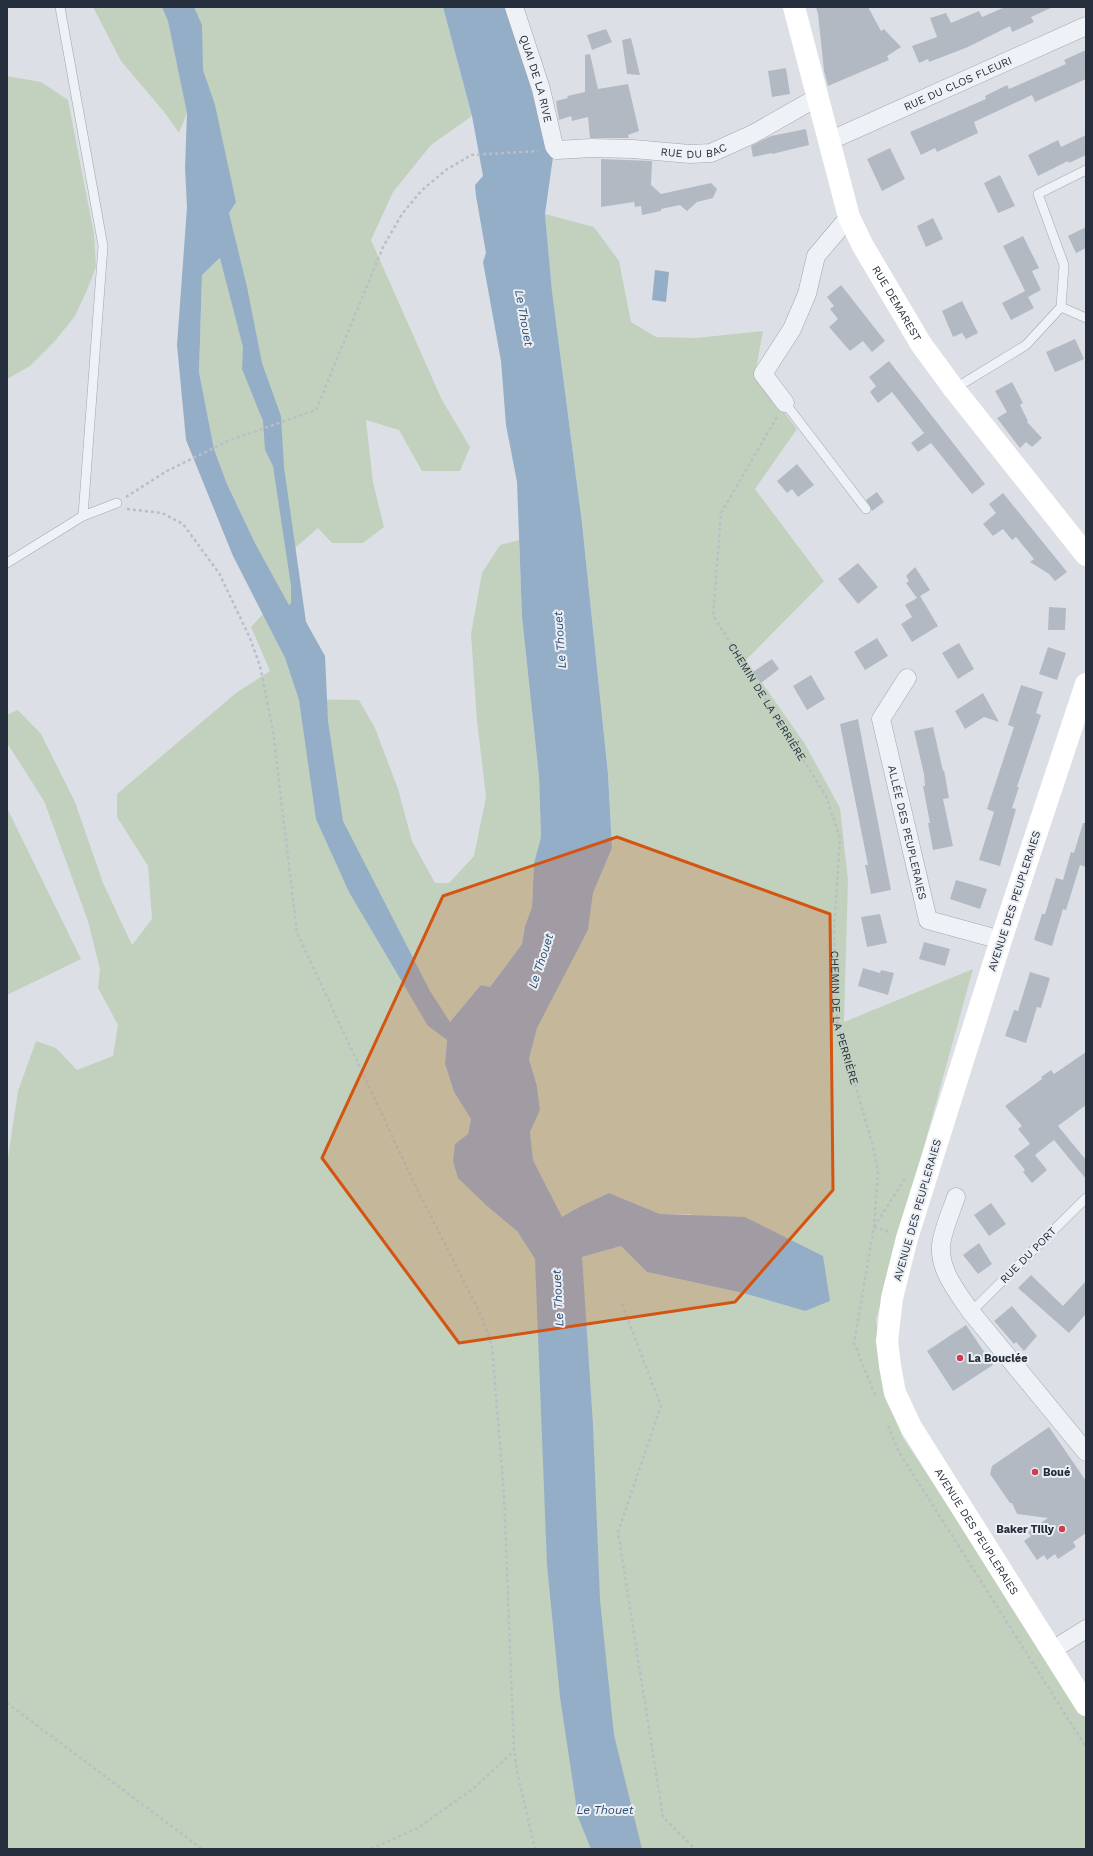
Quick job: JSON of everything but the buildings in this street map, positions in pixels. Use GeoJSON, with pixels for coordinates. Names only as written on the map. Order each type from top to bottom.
{"type":"FeatureCollection","features":[{"type":"Feature","properties":{"kind":"street","name":"QUAI DE LA RIVE"},"geometry":{"type":"LineString","coordinates":[[514,7],[541,89],[554,146],[557,150]]}},
{"type":"Feature","properties":{"kind":"street","name":"RUE DEMAREST"},"geometry":{"type":"LineString","coordinates":[[794,7],[849,217],[863,246],[921,344],[954,389],[1086,555]]}},
{"type":"Feature","properties":{"kind":"street","name":"RUE DU CLOS FLEURI"},"geometry":{"type":"LineString","coordinates":[[829,141],[1086,26]]}},
{"type":"Feature","properties":{"kind":"street","name":"RUE DU BAC"},"geometry":{"type":"LineString","coordinates":[[557,150],[612,148],[690,154],[711,153],[753,134],[818,97]]}},
{"type":"Feature","properties":{"kind":"street"},"geometry":{"type":"LineString","coordinates":[[785,403],[763,374],[792,329],[807,294],[816,256],[849,217]]}},
{"type":"Feature","properties":{"kind":"street","name":"ALLÉE DES PEUPLERAIES"},"geometry":{"type":"LineString","coordinates":[[907,678],[880,719],[928,920],[1001,940]]}},
{"type":"Feature","properties":{"kind":"street","name":"AVENUE DES PEUPLERAIES"},"geometry":{"type":"LineString","coordinates":[[1086,684],[1001,940],[907,1238],[892,1298],[887,1341],[896,1393],[911,1427],[1086,1705]]}},
{"type":"Feature","properties":{"kind":"street"},"geometry":{"type":"LineString","coordinates":[[956,1197],[941,1244],[942,1261],[954,1288],[971,1312],[1086,1452]]}},
{"type":"Feature","properties":{"kind":"street"},"geometry":{"type":"LineString","coordinates":[[1051,1651],[1086,1629]]}},
{"type":"Feature","properties":{"kind":"lane"},"geometry":{"type":"LineString","coordinates":[[60,7],[103,246],[83,516]]}},
{"type":"Feature","properties":{"kind":"lane"},"geometry":{"type":"LineString","coordinates":[[954,389],[1026,345],[1061,307],[1064,265],[1038,194],[1086,170]]}},
{"type":"Feature","properties":{"kind":"lane"},"geometry":{"type":"LineString","coordinates":[[1061,307],[1086,318]]}},
{"type":"Feature","properties":{"kind":"lane"},"geometry":{"type":"LineString","coordinates":[[785,403],[866,509]]}},
{"type":"Feature","properties":{"kind":"lane"},"geometry":{"type":"LineString","coordinates":[[7,563],[83,516],[117,503]]}},
{"type":"Feature","properties":{"kind":"lane","name":"RUE DU PORT"},"geometry":{"type":"LineString","coordinates":[[971,1312],[1086,1198]]}},
{"type":"Feature","properties":{"kind":"path"},"geometry":{"type":"LineString","coordinates":[[535,1849],[518,1776],[514,1751],[504,1494],[492,1347],[482,1318],[416,1188],[297,933],[273,731],[260,666],[250,638],[219,573],[183,524],[162,513],[122,509],[117,503],[167,472],[228,441],[316,410],[383,247],[402,214],[422,190],[440,175],[471,155],[557,150]]}},
{"type":"Feature","properties":{"kind":"path","name":"CHEMIN DE LA PERRIÈRE"},"geometry":{"type":"LineString","coordinates":[[785,403],[721,513],[713,615],[826,796],[840,838],[834,931],[837,1022],[872,1143],[878,1172],[874,1227]]}},
{"type":"Feature","properties":{"kind":"path"},"geometry":{"type":"LineString","coordinates":[[622,1304],[661,1406],[618,1532],[663,1817],[695,1849]]}},
{"type":"Feature","properties":{"kind":"path"},"geometry":{"type":"LineString","coordinates":[[7,1704],[202,1849]]}},
{"type":"Feature","properties":{"kind":"path"},"geometry":{"type":"LineString","coordinates":[[371,1849],[418,1828],[474,1788],[514,1751]]}},
{"type":"Feature","properties":{"kind":"highlighted area"},"geometry":{"type":"Polygon","coordinates":[[[617,837],[830,914],[833,1190],[735,1302],[459,1343],[322,1158],[443,896],[617,837]]]}},
{"type":"Feature","properties":{"kind":"green space"},"geometry":{"type":"Polygon","coordinates":[[[93,7],[443,7],[472,116],[431,145],[393,192],[371,240],[442,400],[470,447],[460,471],[422,471],[399,430],[366,420],[373,482],[384,527],[363,543],[332,543],[318,528],[295,548],[291,603],[289,605],[255,543],[227,484],[214,449],[199,372],[202,275],[221,258],[187,113],[179,133],[165,113],[121,61],[93,7]]]}},
{"type":"Feature","properties":{"kind":"green space"},"geometry":{"type":"Polygon","coordinates":[[[7,76],[41,82],[68,100],[94,234],[96,267],[75,316],[55,341],[30,366],[7,379],[7,76]]]}},
{"type":"Feature","properties":{"kind":"green space"},"geometry":{"type":"Polygon","coordinates":[[[545,214],[594,227],[619,261],[631,322],[656,337],[696,338],[763,331],[755,374],[797,429],[755,489],[824,581],[746,660],[805,744],[840,808],[848,880],[844,1022],[973,969],[876,1320],[884,1374],[902,1436],[1086,1717],[1086,1849],[7,1849],[7,1164],[18,1091],[36,1041],[56,1048],[77,1070],[113,1056],[118,1025],[98,988],[100,969],[88,921],[44,801],[7,743],[7,715],[18,710],[41,734],[75,802],[103,883],[132,945],[152,919],[148,866],[117,817],[117,794],[236,693],[270,671],[251,627],[263,614],[285,658],[299,699],[359,700],[375,728],[398,789],[412,841],[435,883],[449,883],[474,856],[486,797],[477,721],[471,634],[482,573],[500,545],[519,540],[522,617],[539,777],[541,837],[534,863],[532,907],[525,926],[522,944],[490,987],[481,985],[453,1020],[428,1026],[447,1040],[445,1064],[454,1092],[471,1119],[468,1134],[488,1207],[517,1231],[535,1259],[582,1257],[621,1246],[647,1272],[743,1293],[805,1311],[690,1214],[660,1214],[609,1193],[581,1206],[562,1218],[533,1160],[530,1132],[540,1110],[537,1086],[529,1059],[537,1027],[588,930],[593,893],[612,848],[608,774],[582,523],[552,291],[545,214]]]}},
{"type":"Feature","properties":{"kind":"green space"},"geometry":{"type":"Polygon","coordinates":[[[7,808],[81,959],[7,995],[7,808]]]}},
{"type":"Feature","properties":{"kind":"water","name":"Le Thouet"},"geometry":{"type":"Polygon","coordinates":[[[162,7],[194,7],[202,25],[203,70],[215,105],[236,202],[229,213],[247,287],[262,363],[281,416],[284,467],[306,622],[325,656],[328,721],[343,821],[430,991],[450,1022],[481,985],[490,987],[522,944],[525,926],[532,907],[534,863],[541,837],[539,777],[522,617],[517,482],[506,425],[501,361],[483,262],[486,253],[475,185],[483,176],[472,116],[443,7],[508,7],[553,157],[545,214],[552,291],[582,523],[608,774],[612,848],[593,893],[588,930],[537,1028],[529,1059],[537,1086],[540,1110],[530,1132],[533,1160],[562,1217],[609,1193],[660,1214],[745,1217],[823,1256],[830,1301],[805,1311],[743,1293],[647,1272],[621,1246],[582,1257],[593,1425],[600,1600],[614,1735],[642,1849],[591,1849],[578,1817],[560,1697],[547,1565],[535,1259],[517,1231],[488,1207],[458,1178],[453,1161],[455,1144],[468,1134],[471,1119],[454,1092],[445,1064],[447,1040],[428,1026],[349,892],[316,819],[299,700],[285,658],[233,556],[186,440],[177,345],[187,207],[185,168],[187,113],[168,21],[162,7]],[[220,258],[202,275],[199,372],[214,449],[227,484],[255,543],[289,605],[291,603],[291,586],[273,466],[265,450],[263,421],[242,369],[243,347],[220,258]]]}},
{"type":"Feature","properties":{"kind":"water"},"geometry":{"type":"Polygon","coordinates":[[[655,270],[669,272],[666,302],[652,300],[655,270]]]}},
{"type":"Feature","properties":{"kind":"place","name":"La Bouclée"},"geometry":{"type":"Point","coordinates":[960,1358]}},
{"type":"Feature","properties":{"kind":"place","name":"Boué"},"geometry":{"type":"Point","coordinates":[1035,1472]}},
{"type":"Feature","properties":{"kind":"place","name":"Baker Tilly"},"geometry":{"type":"Point","coordinates":[1062,1529]}}]}
